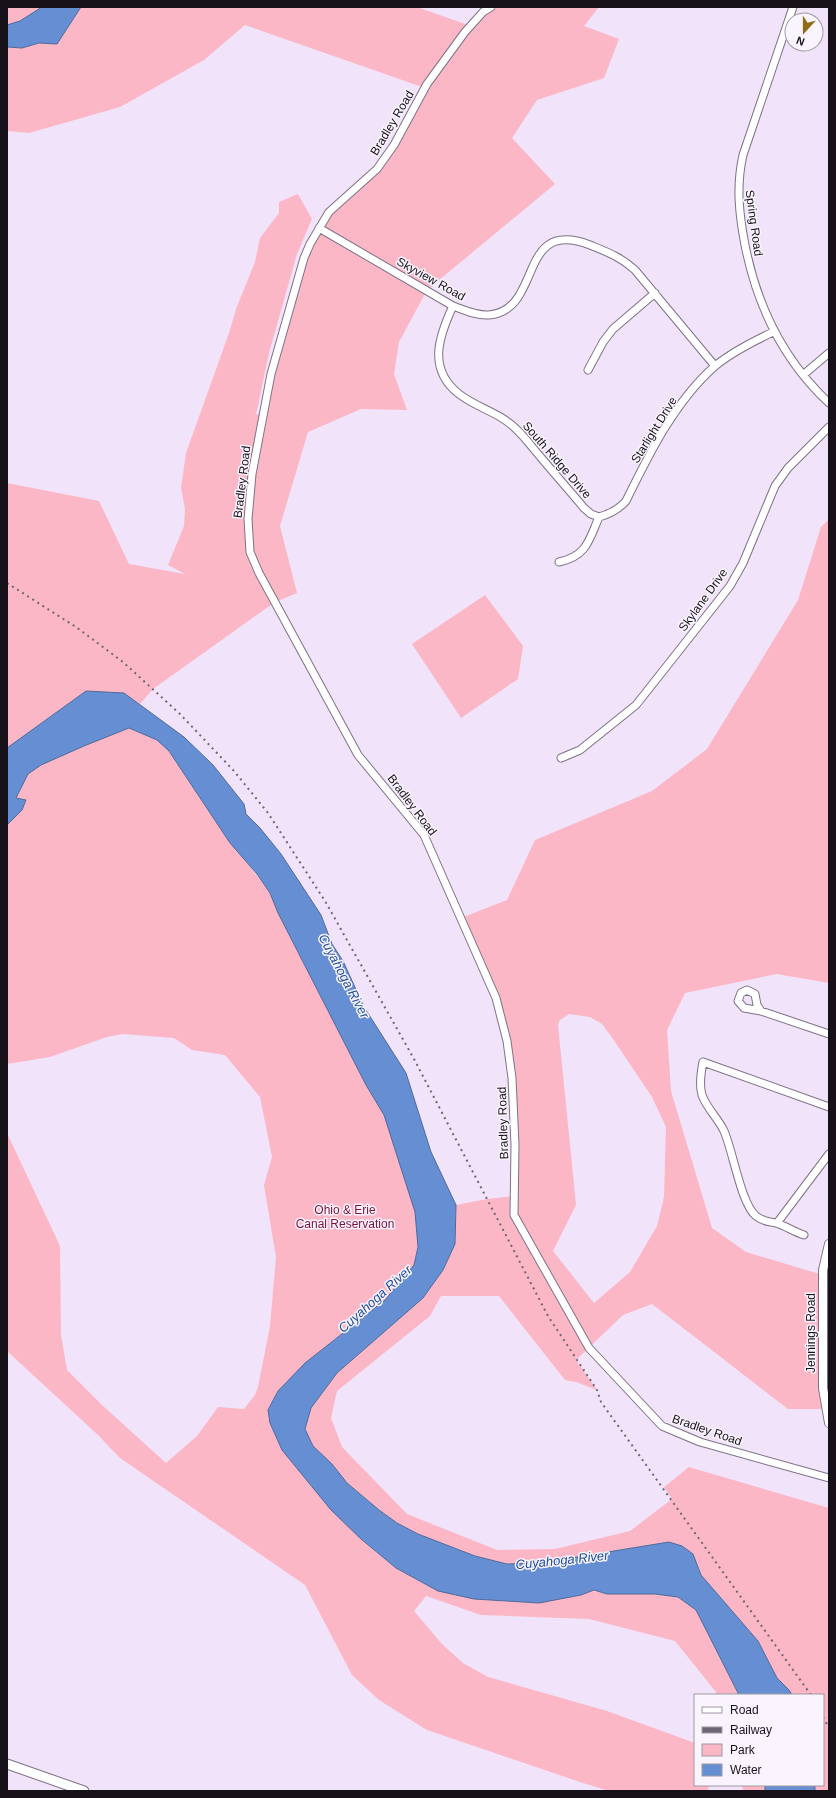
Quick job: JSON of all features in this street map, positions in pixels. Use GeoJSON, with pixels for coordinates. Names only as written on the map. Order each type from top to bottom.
{"type":"FeatureCollection","features":[{"type":"Feature","properties":{"kind":"main road"},"geometry":{"type":"LineString","coordinates":[[7,1764],[84,1791]]}},
{"type":"Feature","properties":{"kind":"street","name":"Bradley Road"},"geometry":{"type":"LineString","coordinates":[[491,7],[483,12],[465,32],[426,88],[394,146],[377,169],[329,212],[304,258],[271,374],[252,474],[248,520],[250,552],[259,573],[358,755],[424,835],[496,998],[506,1041],[512,1078],[515,1145],[514,1215],[589,1348],[662,1426],[700,1442],[829,1478]]}},
{"type":"Feature","properties":{"kind":"street","name":"Spring Road"},"geometry":{"type":"LineString","coordinates":[[793,7],[747,139],[738,180],[740,218],[752,280],[773,332],[803,375],[829,403]]}},
{"type":"Feature","properties":{"kind":"street","name":"Skyview Road"},"geometry":{"type":"LineString","coordinates":[[319,228],[453,306],[488,316],[508,309],[514,304],[544,247],[552,242],[565,240],[579,241],[619,256],[635,270],[716,366]]}},
{"type":"Feature","properties":{"kind":"street"},"geometry":{"type":"LineString","coordinates":[[588,370],[612,329],[655,293]]}},
{"type":"Feature","properties":{"kind":"street","name":"South Ridge Drive"},"geometry":{"type":"LineString","coordinates":[[453,306],[440,339],[438,352],[439,364],[444,376],[459,394],[499,415],[518,430],[584,508],[591,514],[599,517]]}},
{"type":"Feature","properties":{"kind":"street","name":"Starlight Drive"},"geometry":{"type":"LineString","coordinates":[[599,517],[620,508],[626,501],[665,428],[688,396],[716,366],[750,344],[773,332]]}},
{"type":"Feature","properties":{"kind":"street"},"geometry":{"type":"LineString","coordinates":[[803,375],[829,353]]}},
{"type":"Feature","properties":{"kind":"street","name":"Skylane Drive"},"geometry":{"type":"LineString","coordinates":[[561,758],[580,750],[636,705],[730,586],[743,563],[774,486],[788,468],[829,427]]}},
{"type":"Feature","properties":{"kind":"street"},"geometry":{"type":"LineString","coordinates":[[559,562],[577,556],[584,549],[599,517]]}},
{"type":"Feature","properties":{"kind":"street"},"geometry":{"type":"LineString","coordinates":[[761,1011],[829,1034]]}},
{"type":"Feature","properties":{"kind":"street"},"geometry":{"type":"LineString","coordinates":[[804,1235],[777,1223],[768,1223],[755,1216],[743,1194],[720,1121],[708,1108],[701,1094],[700,1073],[703,1062],[829,1107]]}},
{"type":"Feature","properties":{"kind":"street"},"geometry":{"type":"LineString","coordinates":[[777,1223],[829,1154]]}},
{"type":"Feature","properties":{"kind":"street","name":"Jennings Road"},"geometry":{"type":"LineString","coordinates":[[829,1244],[823,1270],[823,1388],[829,1423]]}},
{"type":"Feature","properties":{"kind":"green space"},"geometry":{"type":"Polygon","coordinates":[[[7,7],[42,7],[19,27],[7,25],[7,7]]]}},
{"type":"Feature","properties":{"kind":"green space"},"geometry":{"type":"Polygon","coordinates":[[[81,7],[417,7],[471,26],[491,7],[599,7],[584,26],[619,39],[604,78],[537,100],[512,138],[555,184],[427,290],[399,342],[394,374],[407,410],[361,409],[308,432],[280,526],[297,593],[275,602],[153,689],[140,704],[124,693],[86,691],[7,748],[7,483],[99,501],[129,564],[185,574],[168,565],[184,526],[185,509],[181,488],[186,453],[229,333],[236,309],[255,262],[260,238],[279,213],[279,202],[298,194],[312,219],[297,254],[269,353],[256,415],[249,419],[264,411],[304,258],[329,212],[377,169],[425,88],[245,25],[204,60],[120,107],[29,133],[7,131],[7,47],[22,48],[39,43],[49,43],[63,35],[81,7]]]}},
{"type":"Feature","properties":{"kind":"green space"},"geometry":{"type":"Polygon","coordinates":[[[829,519],[829,983],[777,974],[685,993],[667,1030],[671,1091],[712,1228],[746,1252],[823,1275],[823,1329],[829,1329],[829,1414],[826,1409],[788,1409],[652,1304],[623,1315],[576,1360],[597,1390],[576,1382],[565,1380],[499,1296],[441,1296],[430,1316],[337,1391],[331,1418],[342,1447],[407,1514],[497,1550],[555,1549],[630,1531],[672,1499],[664,1487],[689,1467],[829,1508],[829,1791],[815,1791],[815,1786],[824,1786],[824,1694],[791,1694],[777,1678],[758,1641],[701,1575],[693,1554],[669,1542],[540,1563],[507,1564],[475,1556],[418,1534],[397,1523],[379,1510],[347,1483],[332,1464],[313,1446],[305,1429],[311,1408],[337,1373],[423,1298],[443,1270],[455,1243],[456,1205],[514,1196],[512,1078],[496,998],[461,918],[507,900],[535,840],[652,791],[707,749],[798,600],[821,527],[829,519]],[[569,1014],[560,1020],[558,1025],[576,1205],[553,1251],[594,1303],[630,1272],[657,1226],[664,1197],[666,1127],[652,1097],[602,1024],[590,1017],[569,1014]]]}},
{"type":"Feature","properties":{"kind":"green space"},"geometry":{"type":"Polygon","coordinates":[[[485,595],[523,646],[518,679],[461,718],[412,644],[485,595]]]}},
{"type":"Feature","properties":{"kind":"green space","name":"Ohio & Erie Canal Reservation"},"geometry":{"type":"Polygon","coordinates":[[[129,728],[157,740],[169,751],[212,816],[270,893],[388,1111],[415,1192],[418,1247],[414,1265],[384,1305],[361,1319],[311,1358],[278,1391],[364,1542],[396,1568],[581,1595],[594,1590],[607,1594],[655,1594],[678,1597],[696,1610],[738,1694],[716,1694],[716,1692],[675,1641],[589,1619],[481,1615],[426,1596],[414,1611],[442,1644],[463,1663],[488,1677],[607,1711],[694,1743],[694,1786],[709,1786],[708,1791],[609,1791],[427,1730],[379,1700],[352,1675],[305,1585],[120,1458],[98,1435],[7,1351],[7,1133],[60,1246],[61,1335],[67,1370],[103,1406],[166,1463],[197,1436],[218,1407],[244,1409],[255,1395],[258,1387],[270,1326],[276,1257],[264,1185],[272,1157],[260,1097],[225,1055],[192,1050],[174,1038],[123,1034],[107,1037],[50,1057],[7,1064],[7,825],[25,800],[16,798],[28,774],[41,765],[100,737],[111,735],[129,728]]]}},
{"type":"Feature","properties":{"kind":"green space"},"geometry":{"type":"Polygon","coordinates":[[[742,1786],[765,1786],[765,1791],[743,1791],[742,1786]]]}},
{"type":"Feature","properties":{"kind":"water"},"geometry":{"type":"Polygon","coordinates":[[[42,7],[81,7],[57,44],[39,43],[22,48],[7,47],[7,25],[20,21],[42,7]]]}},
{"type":"Feature","properties":{"kind":"water","name":"Cuyahoga River"},"geometry":{"type":"Polygon","coordinates":[[[86,691],[124,693],[184,737],[213,765],[244,804],[246,814],[260,828],[281,854],[321,915],[332,944],[343,961],[364,1007],[406,1073],[431,1152],[456,1205],[455,1244],[443,1270],[423,1298],[337,1373],[311,1408],[305,1429],[313,1446],[332,1464],[347,1483],[397,1523],[418,1534],[475,1556],[507,1564],[540,1563],[669,1542],[682,1546],[693,1554],[701,1575],[758,1641],[777,1678],[791,1694],[738,1694],[696,1610],[678,1597],[655,1594],[607,1594],[594,1590],[581,1595],[539,1603],[474,1599],[438,1591],[396,1568],[361,1539],[331,1510],[282,1450],[270,1423],[268,1410],[278,1391],[305,1363],[385,1300],[414,1265],[418,1247],[415,1212],[384,1115],[366,1085],[278,913],[270,893],[257,874],[230,843],[169,751],[157,740],[129,728],[41,765],[28,774],[16,798],[26,800],[22,810],[7,825],[7,748],[86,691]]]}},
{"type":"Feature","properties":{"kind":"water"},"geometry":{"type":"Polygon","coordinates":[[[765,1786],[815,1786],[815,1791],[765,1791],[765,1786]]]}},
{"type":"Feature","properties":{"kind":"railway"},"geometry":{"type":"LineString","coordinates":[[7,583],[76,627],[123,662],[180,714],[234,771],[268,813],[325,901],[414,1059],[548,1316],[597,1390],[601,1402],[810,1694]]}},
{"type":"Feature","properties":{"kind":"railway"},"geometry":{"type":"LineString","coordinates":[[824,1719],[829,1728]]}}]}
